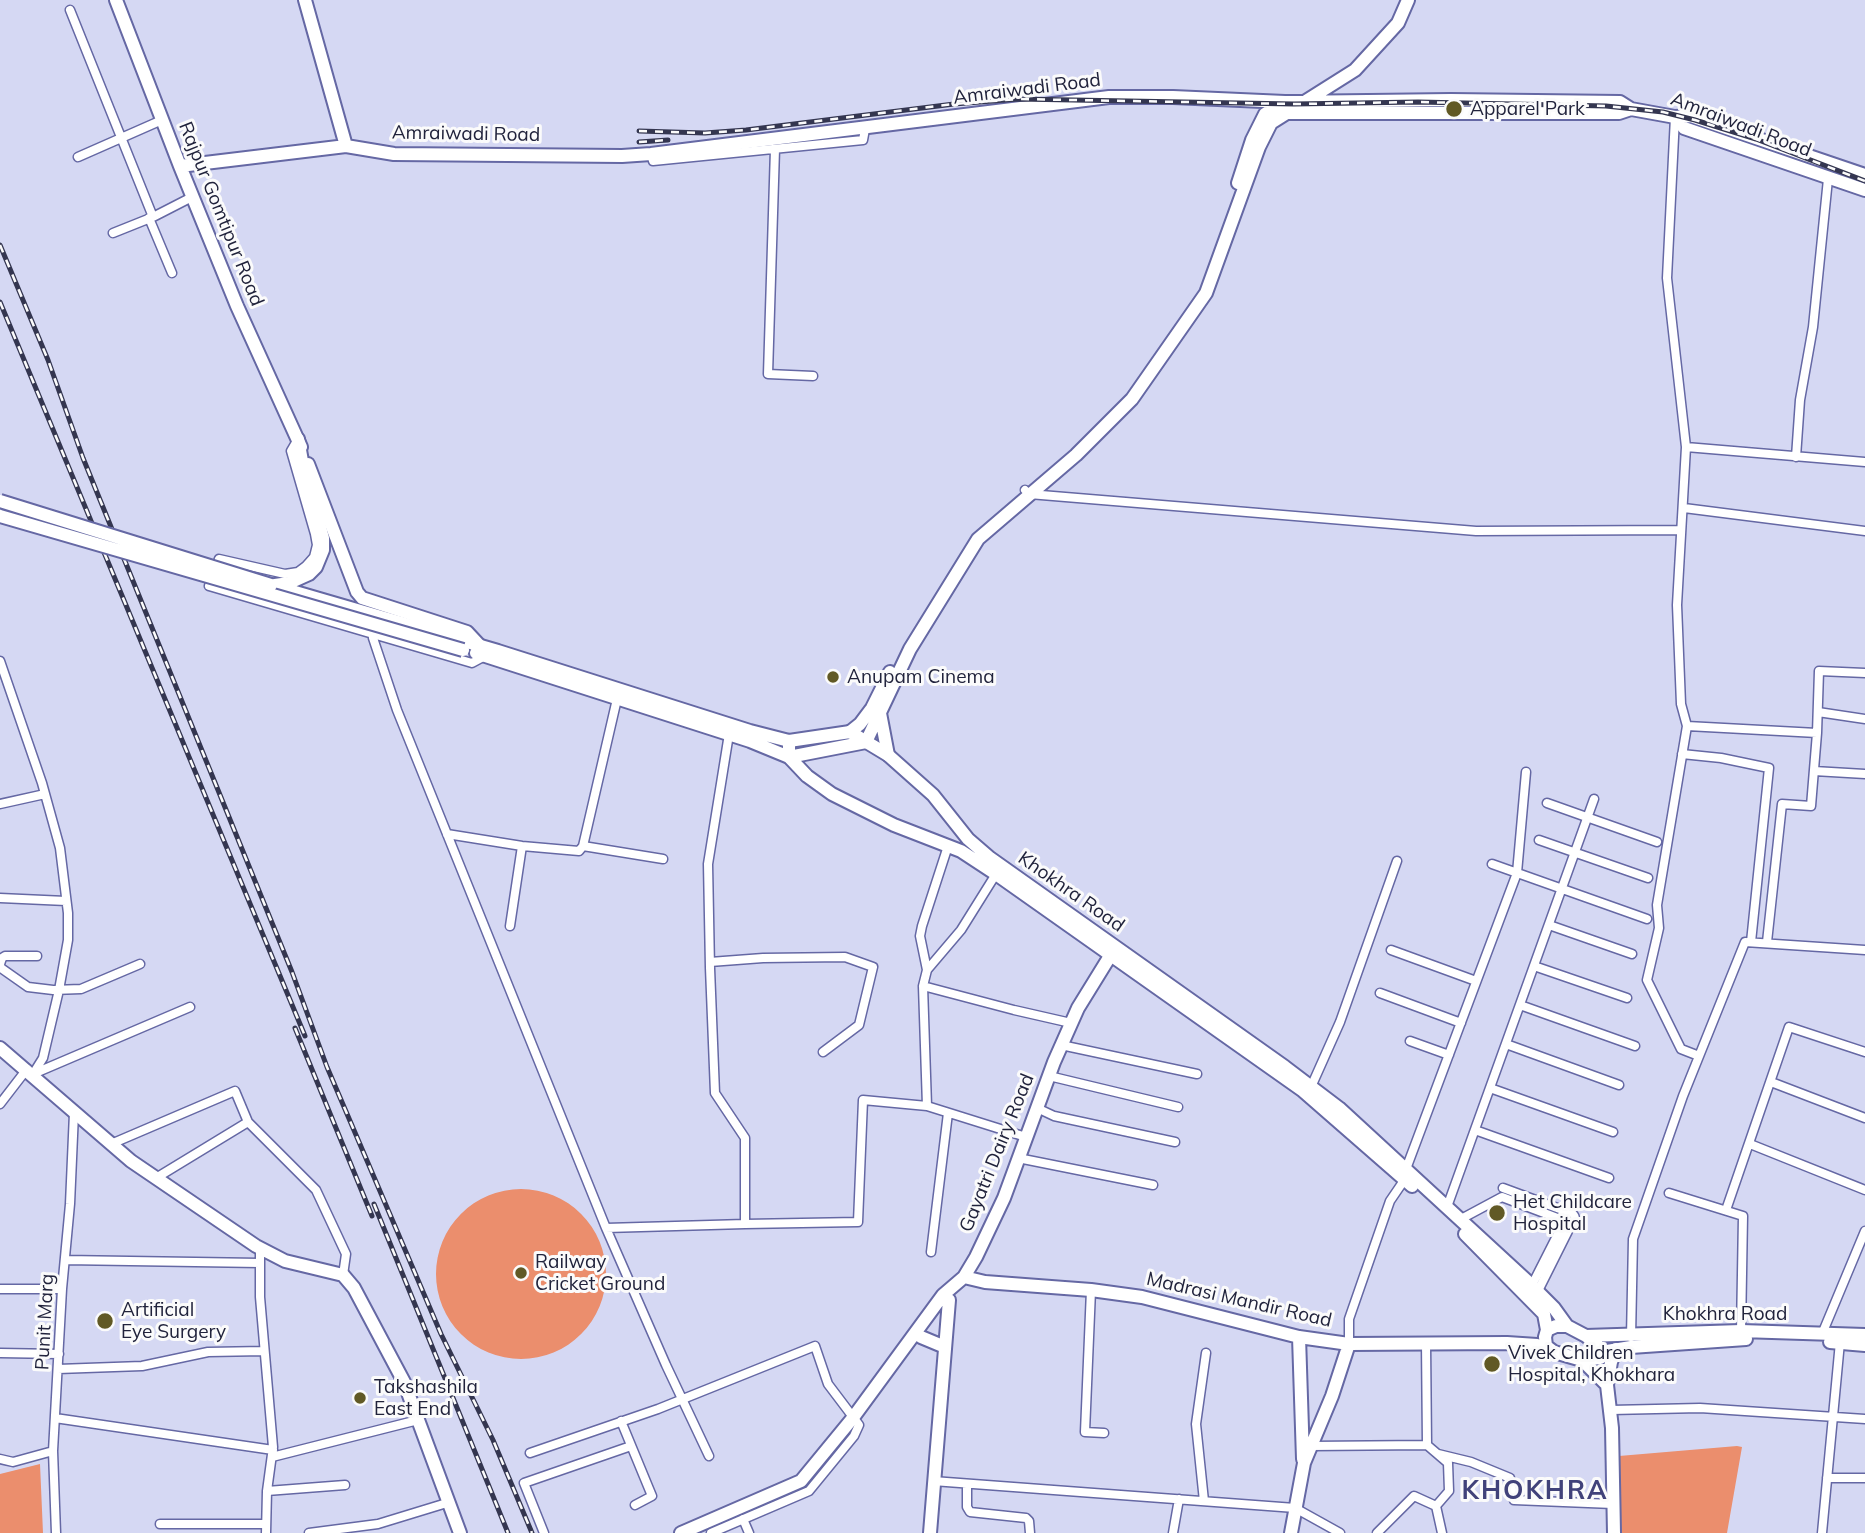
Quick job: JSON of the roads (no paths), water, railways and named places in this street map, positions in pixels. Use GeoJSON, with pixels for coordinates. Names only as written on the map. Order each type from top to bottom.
{"type":"FeatureCollection","features":[{"type":"Feature","properties":{"kind":"main road","name":"Rajpur Gomtipur Road"},"geometry":{"type":"LineString","coordinates":[[116,0],[237,306],[298,439]]}},
{"type":"Feature","properties":{"kind":"main road"},"geometry":{"type":"LineString","coordinates":[[304,0],[346,146]]}},
{"type":"Feature","properties":{"kind":"main road"},"geometry":{"type":"LineString","coordinates":[[1253,154],[1271,123],[1284,108],[1350,65],[1391,19],[1401,0]]}},
{"type":"Feature","properties":{"kind":"main road"},"geometry":{"type":"LineString","coordinates":[[1265,114],[1322,93],[1356,70],[1398,23],[1409,0]]}},
{"type":"Feature","properties":{"kind":"main road","name":"Amraiwadi Road"},"geometry":{"type":"LineString","coordinates":[[180,166],[346,146],[394,154],[651,154],[1109,97],[1244,100],[1284,108]]}},
{"type":"Feature","properties":{"kind":"main road"},"geometry":{"type":"LineString","coordinates":[[1244,100],[1265,114]]}},
{"type":"Feature","properties":{"kind":"main road","name":"Amraiwadi Road"},"geometry":{"type":"LineString","coordinates":[[1304,101],[1620,102],[1631,109],[1675,117],[1684,128],[1865,190]]}},
{"type":"Feature","properties":{"kind":"main road"},"geometry":{"type":"LineString","coordinates":[[1284,108],[1619,113],[1631,109]]}},
{"type":"Feature","properties":{"kind":"main road"},"geometry":{"type":"LineString","coordinates":[[850,732],[872,708],[907,640],[972,536],[1076,455],[1132,399],[1179,335],[1206,293],[1265,114]]}},
{"type":"Feature","properties":{"kind":"main road"},"geometry":{"type":"LineString","coordinates":[[1675,117],[1692,116],[1865,175]]}},
{"type":"Feature","properties":{"kind":"main road"},"geometry":{"type":"LineString","coordinates":[[271,585],[289,583],[309,574],[316,567],[323,550],[321,526],[298,439]]}},
{"type":"Feature","properties":{"kind":"main road"},"geometry":{"type":"LineString","coordinates":[[298,439],[357,592],[362,598],[467,632],[486,653]]}},
{"type":"Feature","properties":{"kind":"main road"},"geometry":{"type":"LineString","coordinates":[[789,741],[789,757],[866,742],[910,649],[978,539],[1027,492]]}},
{"type":"Feature","properties":{"kind":"main road"},"geometry":{"type":"LineString","coordinates":[[0,501],[464,646]]}},
{"type":"Feature","properties":{"kind":"main road"},"geometry":{"type":"LineString","coordinates":[[0,516],[464,646]]}},
{"type":"Feature","properties":{"kind":"main road","name":"Khokhra Road"},"geometry":{"type":"LineString","coordinates":[[464,646],[789,741],[850,732],[888,755],[933,796],[968,839],[990,858],[1302,1090],[1447,1207],[1535,1288],[1567,1326]]}},
{"type":"Feature","properties":{"kind":"main road","name":"Khokhra Road"},"geometry":{"type":"LineString","coordinates":[[486,653],[617,699],[729,734],[789,757],[807,776],[832,794],[894,825],[961,852],[996,874],[1113,951],[1339,1108],[1544,1314],[1546,1346],[1554,1352]]}},
{"type":"Feature","properties":{"kind":"main road"},"geometry":{"type":"LineString","coordinates":[[880,712],[888,755]]}},
{"type":"Feature","properties":{"kind":"main road"},"geometry":{"type":"LineString","coordinates":[[961,852],[968,839]]}},
{"type":"Feature","properties":{"kind":"main road","name":"Gayatri Dairy Road"},"geometry":{"type":"LineString","coordinates":[[855,1420],[943,1295],[960,1281],[976,1257],[1004,1198],[1061,1045],[1078,1008],[1113,951]]}},
{"type":"Feature","properties":{"kind":"main road"},"geometry":{"type":"LineString","coordinates":[[0,1048],[111,1144],[156,1178],[260,1248],[285,1261],[343,1275],[354,1288],[404,1382],[460,1533]]}},
{"type":"Feature","properties":{"kind":"main road"},"geometry":{"type":"LineString","coordinates":[[694,1533],[805,1486],[949,1300],[960,1281]]}},
{"type":"Feature","properties":{"kind":"main road","name":"Madrasi Mandir Road"},"geometry":{"type":"LineString","coordinates":[[960,1281],[1091,1290],[1159,1300],[1299,1337],[1349,1344],[1507,1343]]}},
{"type":"Feature","properties":{"kind":"main road"},"geometry":{"type":"LineString","coordinates":[[930,1533],[949,1300]]}},
{"type":"Feature","properties":{"kind":"main road"},"geometry":{"type":"LineString","coordinates":[[1507,1343],[1567,1326],[1586,1336],[1601,1352]]}},
{"type":"Feature","properties":{"kind":"main road","name":"Khokhra Road"},"geometry":{"type":"LineString","coordinates":[[1582,1360],[1600,1358],[1601,1352],[1616,1349],[1631,1340],[1741,1331],[1865,1335]]}},
{"type":"Feature","properties":{"kind":"main road"},"geometry":{"type":"LineString","coordinates":[[921,1336],[945,1347]]}},
{"type":"Feature","properties":{"kind":"main road","name":"Khokhra Road"},"geometry":{"type":"LineString","coordinates":[[1586,1336],[1631,1340],[1741,1339],[1865,1345]]}},
{"type":"Feature","properties":{"kind":"main road"},"geometry":{"type":"LineString","coordinates":[[1299,1337],[1304,1463]]}},
{"type":"Feature","properties":{"kind":"main road"},"geometry":{"type":"LineString","coordinates":[[1507,1343],[1537,1345],[1582,1360],[1607,1385]]}},
{"type":"Feature","properties":{"kind":"main road"},"geometry":{"type":"LineString","coordinates":[[1291,1533],[1304,1463],[1332,1396],[1349,1344]]}},
{"type":"Feature","properties":{"kind":"main road"},"geometry":{"type":"LineString","coordinates":[[1614,1533],[1611,1410],[1607,1385],[1616,1349]]}},
{"type":"Feature","properties":{"kind":"main road"},"geometry":{"type":"LineString","coordinates":[[681,1533],[801,1481],[855,1420]]}},
{"type":"Feature","properties":{"kind":"street"},"geometry":{"type":"LineString","coordinates":[[70,9],[172,273]]}},
{"type":"Feature","properties":{"kind":"street"},"geometry":{"type":"LineString","coordinates":[[1675,117],[1667,278],[1686,447],[1678,630],[1681,704],[1687,726],[1657,905],[1659,928],[1647,980],[1681,1049],[1699,1056]]}},
{"type":"Feature","properties":{"kind":"street"},"geometry":{"type":"LineString","coordinates":[[78,157],[162,120]]}},
{"type":"Feature","properties":{"kind":"street"},"geometry":{"type":"LineString","coordinates":[[651,154],[653,161],[863,140],[865,129]]}},
{"type":"Feature","properties":{"kind":"street"},"geometry":{"type":"LineString","coordinates":[[775,149],[768,374],[813,376]]}},
{"type":"Feature","properties":{"kind":"street"},"geometry":{"type":"LineString","coordinates":[[1796,457],[1800,400],[1813,327],[1828,179]]}},
{"type":"Feature","properties":{"kind":"street"},"geometry":{"type":"LineString","coordinates":[[113,233],[151,218],[192,197]]}},
{"type":"Feature","properties":{"kind":"street"},"geometry":{"type":"LineString","coordinates":[[298,439],[291,451],[316,534],[314,557],[298,572],[285,574],[219,559],[209,586],[472,663],[486,653]]}},
{"type":"Feature","properties":{"kind":"street"},"geometry":{"type":"LineString","coordinates":[[1686,447],[1865,462]]}},
{"type":"Feature","properties":{"kind":"street"},"geometry":{"type":"LineString","coordinates":[[1027,492],[1476,531],[1681,530]]}},
{"type":"Feature","properties":{"kind":"street"},"geometry":{"type":"LineString","coordinates":[[1684,508],[1865,531]]}},
{"type":"Feature","properties":{"kind":"street"},"geometry":{"type":"LineString","coordinates":[[373,639],[397,710],[606,1228],[709,1456]]}},
{"type":"Feature","properties":{"kind":"street"},"geometry":{"type":"LineString","coordinates":[[0,661],[45,794],[60,848],[68,940],[43,1058],[0,1104]]}},
{"type":"Feature","properties":{"kind":"street"},"geometry":{"type":"LineString","coordinates":[[1767,942],[1782,804],[1811,806],[1819,671],[1865,673]]}},
{"type":"Feature","properties":{"kind":"street"},"geometry":{"type":"LineString","coordinates":[[447,834],[522,846],[579,851],[583,846],[617,699]]}},
{"type":"Feature","properties":{"kind":"street"},"geometry":{"type":"LineString","coordinates":[[1818,712],[1865,719]]}},
{"type":"Feature","properties":{"kind":"street"},"geometry":{"type":"LineString","coordinates":[[1687,726],[1817,733]]}},
{"type":"Feature","properties":{"kind":"street"},"geometry":{"type":"LineString","coordinates":[[729,734],[708,864],[710,962],[715,1093],[745,1138],[745,1224]]}},
{"type":"Feature","properties":{"kind":"street"},"geometry":{"type":"LineString","coordinates":[[1682,754],[1721,758],[1769,768],[1751,942]]}},
{"type":"Feature","properties":{"kind":"street"},"geometry":{"type":"LineString","coordinates":[[1814,771],[1865,775]]}},
{"type":"Feature","properties":{"kind":"street"},"geometry":{"type":"LineString","coordinates":[[1349,1344],[1349,1319],[1390,1201],[1405,1174],[1517,873],[1526,772]]}},
{"type":"Feature","properties":{"kind":"street"},"geometry":{"type":"LineString","coordinates":[[0,804],[45,794]]}},
{"type":"Feature","properties":{"kind":"street"},"geometry":{"type":"LineString","coordinates":[[1447,1207],[1594,799]]}},
{"type":"Feature","properties":{"kind":"street"},"geometry":{"type":"LineString","coordinates":[[1546,803],[1657,842]]}},
{"type":"Feature","properties":{"kind":"street"},"geometry":{"type":"LineString","coordinates":[[1539,839],[1648,878]]}},
{"type":"Feature","properties":{"kind":"street"},"geometry":{"type":"LineString","coordinates":[[510,926],[522,846]]}},
{"type":"Feature","properties":{"kind":"street"},"geometry":{"type":"LineString","coordinates":[[583,846],[663,859]]}},
{"type":"Feature","properties":{"kind":"street"},"geometry":{"type":"LineString","coordinates":[[927,1106],[923,986],[927,970],[920,936],[948,846]]}},
{"type":"Feature","properties":{"kind":"street"},"geometry":{"type":"LineString","coordinates":[[1311,1087],[1340,1022],[1397,861]]}},
{"type":"Feature","properties":{"kind":"street"},"geometry":{"type":"LineString","coordinates":[[1493,864],[1647,919]]}},
{"type":"Feature","properties":{"kind":"street"},"geometry":{"type":"LineString","coordinates":[[927,970],[961,930],[996,874]]}},
{"type":"Feature","properties":{"kind":"street"},"geometry":{"type":"LineString","coordinates":[[0,898],[66,901]]}},
{"type":"Feature","properties":{"kind":"street"},"geometry":{"type":"LineString","coordinates":[[1549,925],[1632,954]]}},
{"type":"Feature","properties":{"kind":"street"},"geometry":{"type":"LineString","coordinates":[[1631,1340],[1633,1239],[1699,1056],[1745,942],[1865,950]]}},
{"type":"Feature","properties":{"kind":"street"},"geometry":{"type":"LineString","coordinates":[[1391,950],[1476,981]]}},
{"type":"Feature","properties":{"kind":"street"},"geometry":{"type":"LineString","coordinates":[[37,956],[5,956],[0,964],[1,968],[28,987],[59,990],[81,989],[139,964]]}},
{"type":"Feature","properties":{"kind":"street"},"geometry":{"type":"LineString","coordinates":[[710,962],[845,957],[873,967],[859,1025],[823,1052]]}},
{"type":"Feature","properties":{"kind":"street"},"geometry":{"type":"LineString","coordinates":[[1534,966],[1627,999]]}},
{"type":"Feature","properties":{"kind":"street"},"geometry":{"type":"LineString","coordinates":[[923,986],[1071,1023]]}},
{"type":"Feature","properties":{"kind":"street"},"geometry":{"type":"LineString","coordinates":[[1380,993],[1461,1023]]}},
{"type":"Feature","properties":{"kind":"street"},"geometry":{"type":"LineString","coordinates":[[1520,1005],[1635,1046]]}},
{"type":"Feature","properties":{"kind":"street"},"geometry":{"type":"LineString","coordinates":[[30,1072],[190,1007]]}},
{"type":"Feature","properties":{"kind":"street"},"geometry":{"type":"LineString","coordinates":[[1726,1210],[1751,1144],[1789,1027],[1865,1052]]}},
{"type":"Feature","properties":{"kind":"street"},"geometry":{"type":"LineString","coordinates":[[1410,1041],[1449,1055]]}},
{"type":"Feature","properties":{"kind":"street"},"geometry":{"type":"LineString","coordinates":[[1506,1044],[1619,1085]]}},
{"type":"Feature","properties":{"kind":"street"},"geometry":{"type":"LineString","coordinates":[[1061,1045],[1197,1074]]}},
{"type":"Feature","properties":{"kind":"street"},"geometry":{"type":"LineString","coordinates":[[1049,1076],[1178,1107]]}},
{"type":"Feature","properties":{"kind":"street"},"geometry":{"type":"LineString","coordinates":[[1771,1083],[1865,1118]]}},
{"type":"Feature","properties":{"kind":"street"},"geometry":{"type":"LineString","coordinates":[[1490,1088],[1613,1132]]}},
{"type":"Feature","properties":{"kind":"street"},"geometry":{"type":"LineString","coordinates":[[111,1144],[235,1091],[248,1122],[316,1190],[346,1254],[343,1275]]}},
{"type":"Feature","properties":{"kind":"street"},"geometry":{"type":"LineString","coordinates":[[606,1228],[858,1222],[863,1100],[927,1106],[1026,1137]]}},
{"type":"Feature","properties":{"kind":"street"},"geometry":{"type":"LineString","coordinates":[[1037,1108],[1054,1115],[1175,1142]]}},
{"type":"Feature","properties":{"kind":"street","name":"Punit Marg"},"geometry":{"type":"LineString","coordinates":[[56,1533],[53,1451],[74,1113]]}},
{"type":"Feature","properties":{"kind":"street"},"geometry":{"type":"LineString","coordinates":[[931,1252],[948,1113]]}},
{"type":"Feature","properties":{"kind":"street"},"geometry":{"type":"LineString","coordinates":[[156,1178],[248,1122]]}},
{"type":"Feature","properties":{"kind":"street"},"geometry":{"type":"LineString","coordinates":[[1475,1130],[1609,1178]]}},
{"type":"Feature","properties":{"kind":"street"},"geometry":{"type":"LineString","coordinates":[[1751,1144],[1865,1190]]}},
{"type":"Feature","properties":{"kind":"street"},"geometry":{"type":"LineString","coordinates":[[1018,1158],[1153,1185]]}},
{"type":"Feature","properties":{"kind":"street"},"geometry":{"type":"LineString","coordinates":[[1503,1188],[1568,1212],[1563,1214],[1565,1223],[1535,1288]]}},
{"type":"Feature","properties":{"kind":"street"},"geometry":{"type":"LineString","coordinates":[[1669,1193],[1743,1216],[1741,1331]]}},
{"type":"Feature","properties":{"kind":"street"},"geometry":{"type":"LineString","coordinates":[[1461,1219],[1502,1197],[1565,1223]]}},
{"type":"Feature","properties":{"kind":"street"},"geometry":{"type":"LineString","coordinates":[[1822,1334],[1865,1231]]}},
{"type":"Feature","properties":{"kind":"street"},"geometry":{"type":"LineString","coordinates":[[160,1524],[266,1529],[272,1454],[260,1297],[260,1248]]}},
{"type":"Feature","properties":{"kind":"street"},"geometry":{"type":"LineString","coordinates":[[65,1260],[260,1263]]}},
{"type":"Feature","properties":{"kind":"street"},"geometry":{"type":"LineString","coordinates":[[0,1289],[62,1289]]}},
{"type":"Feature","properties":{"kind":"street"},"geometry":{"type":"LineString","coordinates":[[1091,1290],[1085,1432],[1104,1433]]}},
{"type":"Feature","properties":{"kind":"street"},"geometry":{"type":"LineString","coordinates":[[1822,1533],[1840,1342]]}},
{"type":"Feature","properties":{"kind":"street"},"geometry":{"type":"LineString","coordinates":[[1426,1343],[1427,1445]]}},
{"type":"Feature","properties":{"kind":"street"},"geometry":{"type":"LineString","coordinates":[[530,1453],[682,1399],[815,1346],[828,1384],[859,1425],[854,1436],[809,1491],[711,1533]]}},
{"type":"Feature","properties":{"kind":"street"},"geometry":{"type":"LineString","coordinates":[[58,1369],[142,1366],[208,1352],[264,1352]]}},
{"type":"Feature","properties":{"kind":"street"},"geometry":{"type":"LineString","coordinates":[[0,1353],[59,1354]]}},
{"type":"Feature","properties":{"kind":"street"},"geometry":{"type":"LineString","coordinates":[[1204,1501],[1196,1424],[1206,1353]]}},
{"type":"Feature","properties":{"kind":"street"},"geometry":{"type":"LineString","coordinates":[[1611,1410],[1700,1408],[1865,1419]]}},
{"type":"Feature","properties":{"kind":"street"},"geometry":{"type":"LineString","coordinates":[[55,1418],[272,1454],[418,1420]]}},
{"type":"Feature","properties":{"kind":"street"},"geometry":{"type":"LineString","coordinates":[[621,1421],[652,1496],[635,1505]]}},
{"type":"Feature","properties":{"kind":"street"},"geometry":{"type":"LineString","coordinates":[[1311,1446],[1427,1445],[1448,1463],[1449,1491],[1437,1506],[1442,1533]]}},
{"type":"Feature","properties":{"kind":"street"},"geometry":{"type":"LineString","coordinates":[[544,1533],[524,1483],[631,1446]]}},
{"type":"Feature","properties":{"kind":"street"},"geometry":{"type":"LineString","coordinates":[[0,1466],[53,1451]]}},
{"type":"Feature","properties":{"kind":"street"},"geometry":{"type":"LineString","coordinates":[[1438,1454],[1471,1462],[1510,1478],[1514,1500],[1614,1504]]}},
{"type":"Feature","properties":{"kind":"street"},"geometry":{"type":"LineString","coordinates":[[0,1459],[13,1462]]}},
{"type":"Feature","properties":{"kind":"street"},"geometry":{"type":"LineString","coordinates":[[1827,1478],[1865,1478]]}},
{"type":"Feature","properties":{"kind":"street"},"geometry":{"type":"LineString","coordinates":[[933,1481],[1295,1508],[1340,1533]]}},
{"type":"Feature","properties":{"kind":"street"},"geometry":{"type":"LineString","coordinates":[[967,1484],[967,1507],[970,1511],[1026,1518],[1029,1521],[1030,1533]]}},
{"type":"Feature","properties":{"kind":"street"},"geometry":{"type":"LineString","coordinates":[[267,1491],[345,1485]]}},
{"type":"Feature","properties":{"kind":"street"},"geometry":{"type":"LineString","coordinates":[[1377,1533],[1414,1496],[1437,1506]]}},
{"type":"Feature","properties":{"kind":"street"},"geometry":{"type":"LineString","coordinates":[[1173,1533],[1179,1499]]}},
{"type":"Feature","properties":{"kind":"street"},"geometry":{"type":"LineString","coordinates":[[309,1533],[378,1524],[450,1502]]}},
{"type":"Feature","properties":{"kind":"street"},"geometry":{"type":"LineString","coordinates":[[743,1519],[749,1533]]}},
{"type":"Feature","properties":{"kind":"railway"},"geometry":{"type":"LineString","coordinates":[[639,131],[705,133],[746,130],[954,104],[1018,99],[1606,106],[1663,112],[1695,120],[1756,139],[1865,181]]}},
{"type":"Feature","properties":{"kind":"railway"},"geometry":{"type":"LineString","coordinates":[[639,142],[668,140]]}},
{"type":"Feature","properties":{"kind":"railway"},"geometry":{"type":"LineString","coordinates":[[0,245],[48,360],[83,458],[292,972],[327,1067],[441,1334],[493,1440],[532,1533]]}},
{"type":"Feature","properties":{"kind":"railway"},"geometry":{"type":"LineString","coordinates":[[0,302],[305,1036]]}},
{"type":"Feature","properties":{"kind":"railway"},"geometry":{"type":"LineString","coordinates":[[295,1028],[372,1216]]}},
{"type":"Feature","properties":{"kind":"railway"},"geometry":{"type":"LineString","coordinates":[[374,1204],[508,1533]]}},
{"type":"Feature","properties":{"kind":"place","name":"Apparel Park"},"geometry":{"type":"Point","coordinates":[1454,109]}},
{"type":"Feature","properties":{"kind":"place","name":"Anupam Cinema"},"geometry":{"type":"Point","coordinates":[833,677]}},
{"type":"Feature","properties":{"kind":"place","name":"Het Childcare Hospital"},"geometry":{"type":"Point","coordinates":[1497,1213]}},
{"type":"Feature","properties":{"kind":"place","name":"Railway Cricket Ground"},"geometry":{"type":"Point","coordinates":[521,1273]}},
{"type":"Feature","properties":{"kind":"place","name":"Artificial Eye Surgery"},"geometry":{"type":"Point","coordinates":[105,1321]}},
{"type":"Feature","properties":{"kind":"place","name":"Vivek Children Hospital, Khokhara"},"geometry":{"type":"Point","coordinates":[1492,1364]}},
{"type":"Feature","properties":{"kind":"place","name":"Takshashila East End"},"geometry":{"type":"Point","coordinates":[360,1398]}},
{"type":"Feature","properties":{"kind":"district","name":"KHOKHRA"},"geometry":{"type":"Point","coordinates":[1535,1491]}}]}
